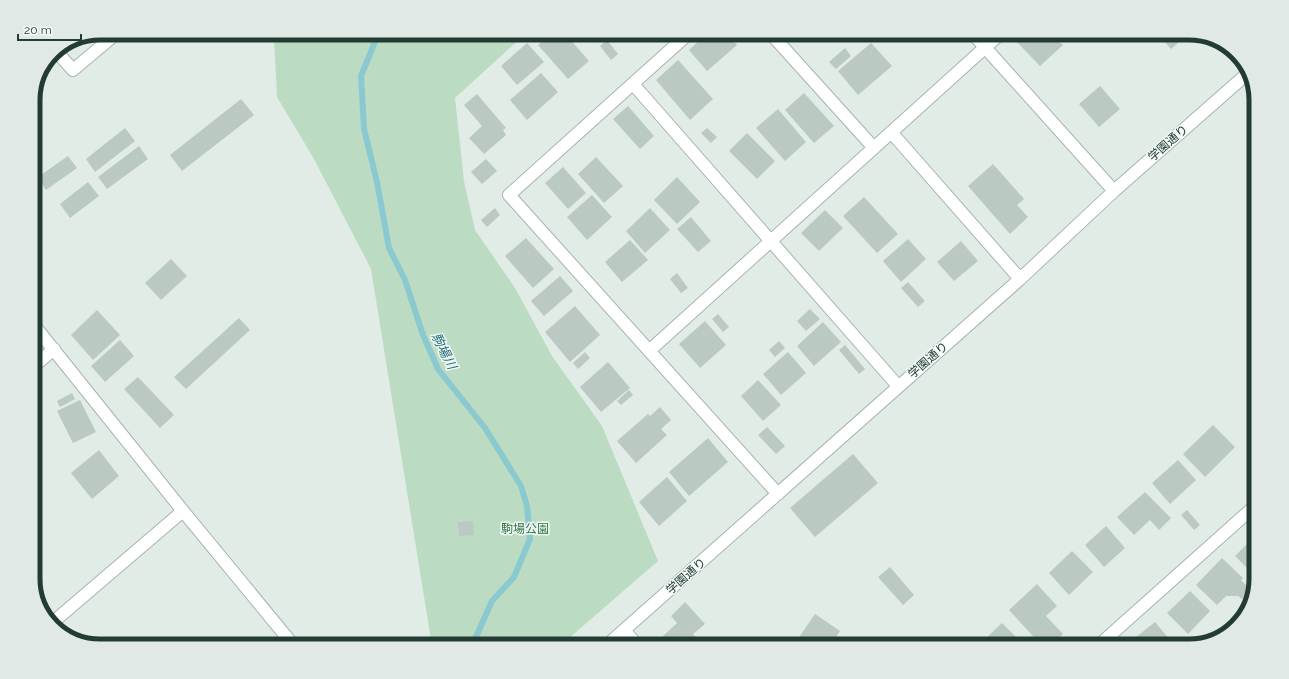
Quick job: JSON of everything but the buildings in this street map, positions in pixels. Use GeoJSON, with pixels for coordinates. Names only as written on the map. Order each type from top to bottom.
{"type":"FeatureCollection","features":[{"type":"Feature","properties":{"kind":"street"},"geometry":{"type":"LineString","coordinates":[[60,55],[73,70],[109,40]]}},
{"type":"Feature","properties":{"kind":"street"},"geometry":{"type":"LineString","coordinates":[[681,40],[509,195],[778,494]]}},
{"type":"Feature","properties":{"kind":"street"},"geometry":{"type":"LineString","coordinates":[[777,40],[874,148]]}},
{"type":"Feature","properties":{"kind":"street"},"geometry":{"type":"LineString","coordinates":[[978,40],[1114,191]]}},
{"type":"Feature","properties":{"kind":"street"},"geometry":{"type":"LineString","coordinates":[[648,351],[994,40]]}},
{"type":"Feature","properties":{"kind":"street","name":"学園通り"},"geometry":{"type":"LineString","coordinates":[[614,639],[1020,279],[1114,191],[1244,76]]}},
{"type":"Feature","properties":{"kind":"street"},"geometry":{"type":"LineString","coordinates":[[633,84],[898,386]]}},
{"type":"Feature","properties":{"kind":"street"},"geometry":{"type":"LineString","coordinates":[[891,132],[1020,279]]}},
{"type":"Feature","properties":{"kind":"street"},"geometry":{"type":"LineString","coordinates":[[40,332],[183,511],[288,639]]}},
{"type":"Feature","properties":{"kind":"street"},"geometry":{"type":"LineString","coordinates":[[40,361],[54,349]]}},
{"type":"Feature","properties":{"kind":"street"},"geometry":{"type":"LineString","coordinates":[[56,620],[183,511]]}},
{"type":"Feature","properties":{"kind":"street"},"geometry":{"type":"LineString","coordinates":[[1106,639],[1249,511]]}},
{"type":"Feature","properties":{"kind":"street"},"geometry":{"type":"LineString","coordinates":[[624,630],[632,639]]}},
{"type":"Feature","properties":{"kind":"green space","name":"駒場公園"},"geometry":{"type":"Polygon","coordinates":[[[274,40],[519,40],[455,98],[464,181],[475,230],[515,288],[552,356],[602,426],[658,561],[568,639],[431,639],[371,269],[314,159],[277,97],[274,40]]]}},
{"type":"Feature","properties":{"kind":"waterway","name":"駒場川"},"geometry":{"type":"LineString","coordinates":[[376,40],[361,76],[364,129],[377,182],[389,248],[405,280],[423,335],[438,369],[485,428],[521,486],[527,506],[530,539],[514,577],[492,601],[475,639]]}}]}
